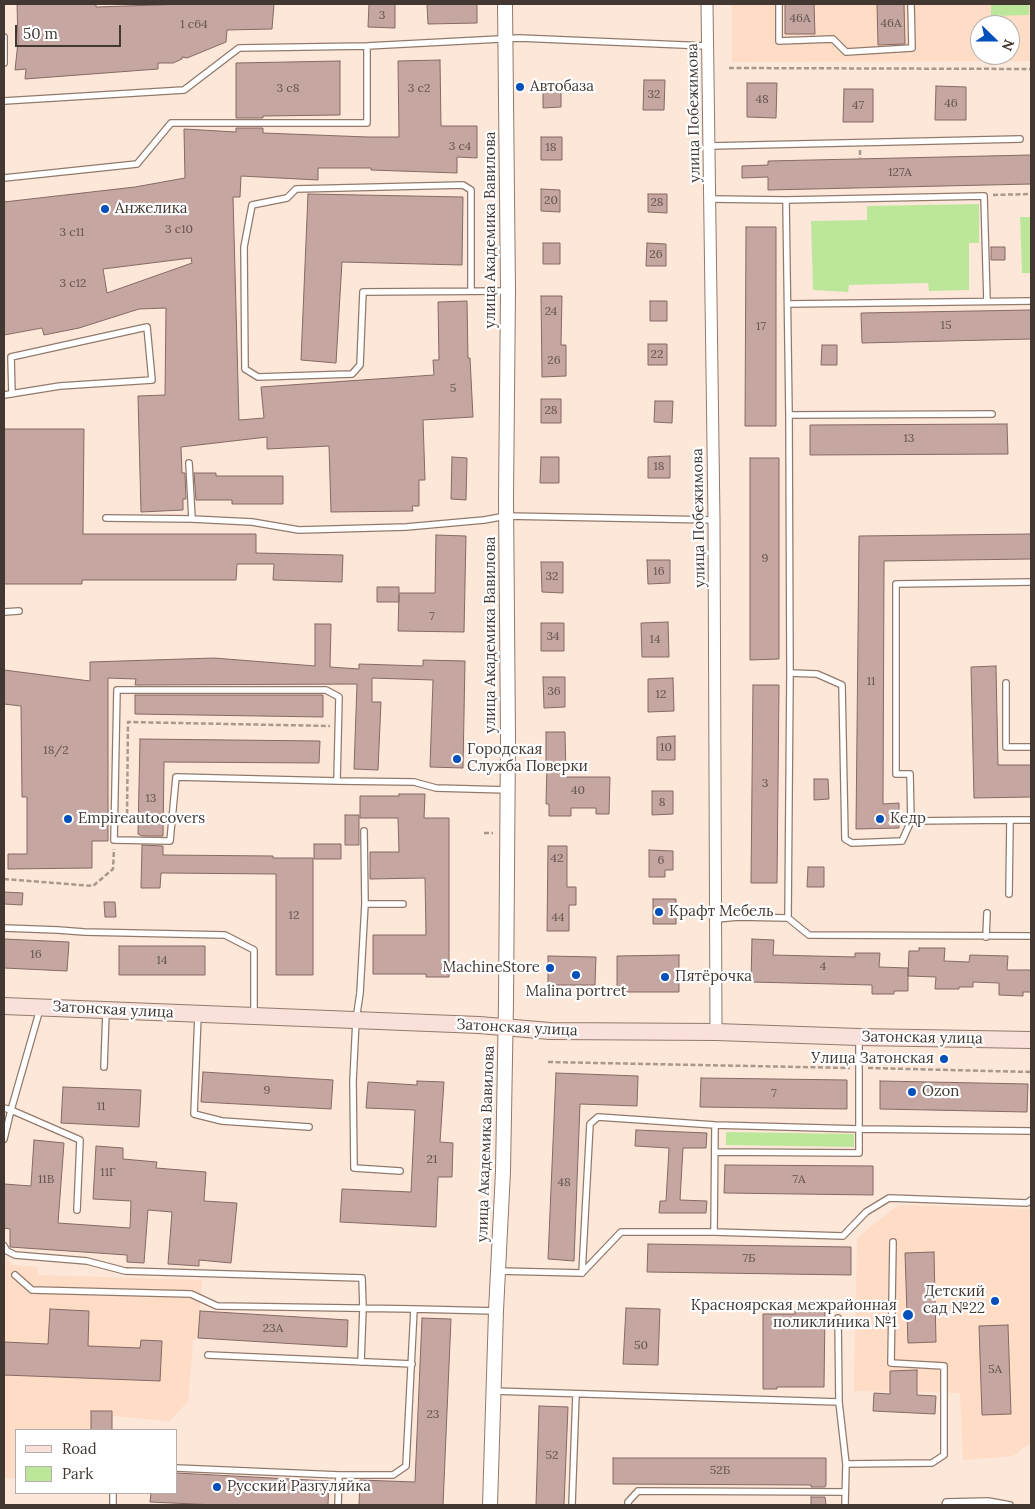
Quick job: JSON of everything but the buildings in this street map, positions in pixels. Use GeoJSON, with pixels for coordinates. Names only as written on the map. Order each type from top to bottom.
{"type":"FeatureCollection","features":[{"type":"Feature","properties":{"kind":"main road","name":"Затонская улица"},"geometry":{"type":"LineString","coordinates":[[4,1006],[356,1020],[550,1031],[716,1032],[1031,1040]]}},
{"type":"Feature","properties":{"kind":"street","name":"улица Академика Вавилова"},"geometry":{"type":"LineString","coordinates":[[490,1505],[506,1028],[508,291],[505,4]]}},
{"type":"Feature","properties":{"kind":"street","name":"улица Побежимова"},"geometry":{"type":"LineString","coordinates":[[707,4],[714,520],[716,1032]]}},
{"type":"Feature","properties":{"kind":"lane"},"geometry":{"type":"LineString","coordinates":[[779,4],[779,41],[833,39],[846,52],[912,48],[911,4]]}},
{"type":"Feature","properties":{"kind":"lane"},"geometry":{"type":"LineString","coordinates":[[4,38],[4,63]]}},
{"type":"Feature","properties":{"kind":"lane"},"geometry":{"type":"LineString","coordinates":[[4,101],[184,90],[240,48],[366,46],[506,38],[707,46]]}},
{"type":"Feature","properties":{"kind":"lane"},"geometry":{"type":"LineString","coordinates":[[4,178],[137,164],[171,123],[367,123],[366,46]]}},
{"type":"Feature","properties":{"kind":"lane"},"geometry":{"type":"LineString","coordinates":[[710,146],[1020,139]]}},
{"type":"Feature","properties":{"kind":"lane"},"geometry":{"type":"LineString","coordinates":[[471,290],[471,190],[463,185],[296,189],[287,198],[252,205],[244,247],[245,369],[258,378],[352,374],[360,365],[363,292],[508,291]]}},
{"type":"Feature","properties":{"kind":"lane"},"geometry":{"type":"LineString","coordinates":[[710,199],[786,200],[984,196],[987,301]]}},
{"type":"Feature","properties":{"kind":"lane"},"geometry":{"type":"LineString","coordinates":[[786,200],[790,674],[788,918]]}},
{"type":"Feature","properties":{"kind":"lane"},"geometry":{"type":"LineString","coordinates":[[788,304],[1031,301]]}},
{"type":"Feature","properties":{"kind":"lane"},"geometry":{"type":"LineString","coordinates":[[4,395],[12,394],[60,386],[152,380],[147,328],[11,357],[12,394]]}},
{"type":"Feature","properties":{"kind":"lane"},"geometry":{"type":"LineString","coordinates":[[789,415],[992,414]]}},
{"type":"Feature","properties":{"kind":"lane"},"geometry":{"type":"LineString","coordinates":[[189,463],[192,519]]}},
{"type":"Feature","properties":{"kind":"lane"},"geometry":{"type":"LineString","coordinates":[[106,518],[252,522],[299,530],[406,527],[484,520],[506,516],[714,520]]}},
{"type":"Feature","properties":{"kind":"lane"},"geometry":{"type":"LineString","coordinates":[[790,674],[817,674],[842,685],[845,840],[852,843],[902,841],[911,821],[910,774],[896,774],[896,584],[1031,582]]}},
{"type":"Feature","properties":{"kind":"lane"},"geometry":{"type":"LineString","coordinates":[[4,612],[19,611]]}},
{"type":"Feature","properties":{"kind":"lane"},"geometry":{"type":"LineString","coordinates":[[1006,683],[1006,747],[1031,747]]}},
{"type":"Feature","properties":{"kind":"lane"},"geometry":{"type":"LineString","coordinates":[[337,782],[339,697],[326,690],[117,690],[114,840],[170,841],[176,777],[337,782],[414,782],[436,788],[508,790]]}},
{"type":"Feature","properties":{"kind":"lane"},"geometry":{"type":"LineString","coordinates":[[1009,894],[1010,820]]}},
{"type":"Feature","properties":{"kind":"lane"},"geometry":{"type":"LineString","coordinates":[[911,821],[1031,820]]}},
{"type":"Feature","properties":{"kind":"lane"},"geometry":{"type":"LineString","coordinates":[[364,832],[365,904],[353,1081],[354,1168],[400,1171]]}},
{"type":"Feature","properties":{"kind":"lane"},"geometry":{"type":"LineString","coordinates":[[365,904],[403,904]]}},
{"type":"Feature","properties":{"kind":"lane"},"geometry":{"type":"LineString","coordinates":[[986,913],[986,937]]}},
{"type":"Feature","properties":{"kind":"lane"},"geometry":{"type":"LineString","coordinates":[[717,919],[738,917],[788,918],[809,935],[1031,936]]}},
{"type":"Feature","properties":{"kind":"lane"},"geometry":{"type":"LineString","coordinates":[[4,928],[225,935],[254,950],[254,1017]]}},
{"type":"Feature","properties":{"kind":"lane"},"geometry":{"type":"LineString","coordinates":[[4,1139],[40,1007]]}},
{"type":"Feature","properties":{"kind":"lane"},"geometry":{"type":"LineString","coordinates":[[104,1066],[106,1010]]}},
{"type":"Feature","properties":{"kind":"lane"},"geometry":{"type":"LineString","coordinates":[[198,1014],[194,1114],[222,1121],[309,1127]]}},
{"type":"Feature","properties":{"kind":"lane"},"geometry":{"type":"LineString","coordinates":[[714,1152],[858,1153],[859,1037]]}},
{"type":"Feature","properties":{"kind":"lane"},"geometry":{"type":"LineString","coordinates":[[4,1108],[80,1140],[77,1210]]}},
{"type":"Feature","properties":{"kind":"lane"},"geometry":{"type":"LineString","coordinates":[[582,1273],[590,1124],[598,1117],[716,1125],[1031,1131]]}},
{"type":"Feature","properties":{"kind":"lane"},"geometry":{"type":"LineString","coordinates":[[714,1232],[716,1125]]}},
{"type":"Feature","properties":{"kind":"lane"},"geometry":{"type":"LineString","coordinates":[[498,1271],[582,1273],[621,1232],[714,1232],[843,1236],[866,1212],[889,1198],[1028,1202],[1031,1200]]}},
{"type":"Feature","properties":{"kind":"lane"},"geometry":{"type":"LineString","coordinates":[[846,1464],[932,1463],[944,1455],[944,1366],[891,1363],[893,1242]]}},
{"type":"Feature","properties":{"kind":"lane"},"geometry":{"type":"LineString","coordinates":[[4,1246],[7,1251],[15,1255],[87,1261],[125,1271],[362,1278],[361,1362]]}},
{"type":"Feature","properties":{"kind":"lane"},"geometry":{"type":"LineString","coordinates":[[15,1275],[32,1290],[191,1294],[217,1306],[496,1311]]}},
{"type":"Feature","properties":{"kind":"lane"},"geometry":{"type":"LineString","coordinates":[[178,1468],[339,1475],[393,1475],[406,1466],[414,1309]]}},
{"type":"Feature","properties":{"kind":"lane"},"geometry":{"type":"LineString","coordinates":[[838,1318],[839,1402],[846,1464],[844,1505]]}},
{"type":"Feature","properties":{"kind":"lane"},"geometry":{"type":"LineString","coordinates":[[208,1355],[412,1364]]}},
{"type":"Feature","properties":{"kind":"lane"},"geometry":{"type":"LineString","coordinates":[[493,1391],[839,1402]]}},
{"type":"Feature","properties":{"kind":"lane"},"geometry":{"type":"LineString","coordinates":[[572,1505],[576,1394]]}},
{"type":"Feature","properties":{"kind":"lane"},"geometry":{"type":"LineString","coordinates":[[338,1505],[339,1475]]}},
{"type":"Feature","properties":{"kind":"lane"},"geometry":{"type":"LineString","coordinates":[[628,1505],[628,1502],[638,1491],[845,1492]]}},
{"type":"Feature","properties":{"kind":"lane"},"geometry":{"type":"LineString","coordinates":[[946,1505],[946,1502],[988,1501],[1010,1505]]}},
{"type":"Feature","properties":{"kind":"path"},"geometry":{"type":"LineString","coordinates":[[729,68],[1031,69]]}},
{"type":"Feature","properties":{"kind":"path"},"geometry":{"type":"LineString","coordinates":[[984,196],[1031,194]]}},
{"type":"Feature","properties":{"kind":"path"},"geometry":{"type":"LineString","coordinates":[[4,879],[93,886],[113,869],[114,840],[127,818],[128,722],[338,726]]}},
{"type":"Feature","properties":{"kind":"path"},"geometry":{"type":"LineString","coordinates":[[548,1062],[1031,1072]]}},
{"type":"Feature","properties":{"kind":"shaded area"},"geometry":{"type":"Polygon","coordinates":[[[732,4],[1031,4],[1031,61],[1020,61],[1020,15],[970,15],[970,61],[732,62],[732,4]]]}},
{"type":"Feature","properties":{"kind":"shaded area"},"geometry":{"type":"Polygon","coordinates":[[[898,1205],[1031,1209],[1031,1442],[1013,1456],[963,1460],[960,1393],[854,1391],[857,1238],[898,1205]]]}},
{"type":"Feature","properties":{"kind":"shaded area"},"geometry":{"type":"Polygon","coordinates":[[[4,1255],[12,1265],[38,1267],[38,1275],[202,1280],[198,1338],[193,1340],[188,1401],[170,1421],[112,1416],[112,1429],[15,1429],[15,1478],[4,1478],[4,1255]]]}},
{"type":"Feature","properties":{"kind":"green space"},"geometry":{"type":"Polygon","coordinates":[[[991,4],[1029,4],[1029,15],[991,15],[991,4]]]}},
{"type":"Feature","properties":{"kind":"green space"},"geometry":{"type":"Polygon","coordinates":[[[979,204],[979,243],[969,243],[969,290],[929,291],[928,283],[849,285],[848,292],[813,290],[811,221],[867,220],[867,206],[979,204]]]}},
{"type":"Feature","properties":{"kind":"green space"},"geometry":{"type":"Polygon","coordinates":[[[1020,217],[1031,217],[1031,273],[1022,273],[1020,217]]]}},
{"type":"Feature","properties":{"kind":"green space"},"geometry":{"type":"Polygon","coordinates":[[[726,1132],[854,1134],[854,1147],[726,1145],[726,1132]]]}},
{"type":"Feature","properties":{"kind":"place","name":"Автобаза"},"geometry":{"type":"Point","coordinates":[520,87]}},
{"type":"Feature","properties":{"kind":"place","name":"Анжелика"},"geometry":{"type":"Point","coordinates":[105,209]}},
{"type":"Feature","properties":{"kind":"place","name":"Городская Служба Поверки"},"geometry":{"type":"Point","coordinates":[457,759]}},
{"type":"Feature","properties":{"kind":"place","name":"Empireautocovers"},"geometry":{"type":"Point","coordinates":[68,819]}},
{"type":"Feature","properties":{"kind":"place","name":"Кедр"},"geometry":{"type":"Point","coordinates":[880,819]}},
{"type":"Feature","properties":{"kind":"place","name":"Крафт Мебель"},"geometry":{"type":"Point","coordinates":[659,912]}},
{"type":"Feature","properties":{"kind":"place","name":"MachineStore"},"geometry":{"type":"Point","coordinates":[550,968]}},
{"type":"Feature","properties":{"kind":"place","name":"Malina portret"},"geometry":{"type":"Point","coordinates":[576,975]}},
{"type":"Feature","properties":{"kind":"place","name":"Пятёрочка"},"geometry":{"type":"Point","coordinates":[665,977]}},
{"type":"Feature","properties":{"kind":"place","name":"Улица Затонская"},"geometry":{"type":"Point","coordinates":[944,1059]}},
{"type":"Feature","properties":{"kind":"place","name":"Ozon"},"geometry":{"type":"Point","coordinates":[912,1092]}},
{"type":"Feature","properties":{"kind":"place","name":"Детский сад №22"},"geometry":{"type":"Point","coordinates":[995,1301]}},
{"type":"Feature","properties":{"kind":"place","name":"Красноярская межрайонная поликлиника №1"},"geometry":{"type":"Point","coordinates":[908,1315]}},
{"type":"Feature","properties":{"kind":"place","name":"Русский Разгуляйка"},"geometry":{"type":"Point","coordinates":[217,1487]}}]}
